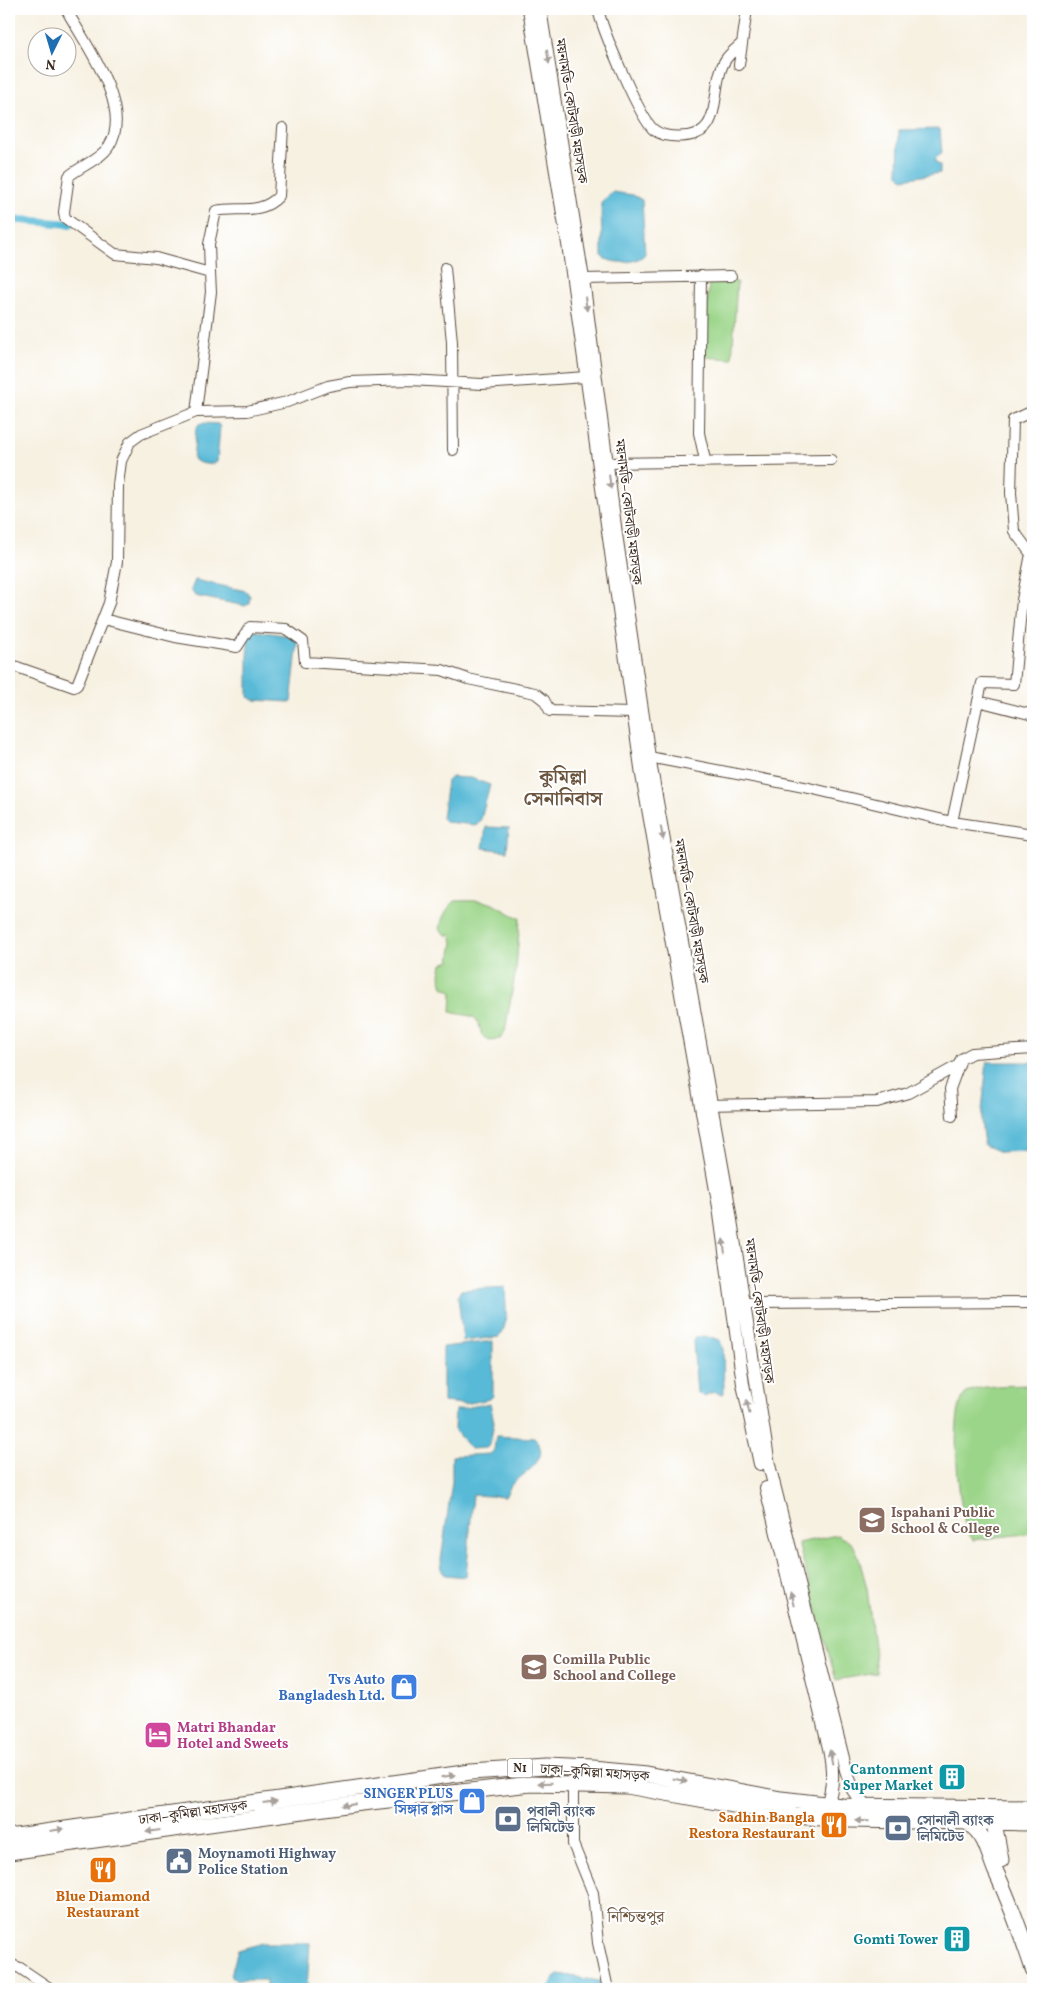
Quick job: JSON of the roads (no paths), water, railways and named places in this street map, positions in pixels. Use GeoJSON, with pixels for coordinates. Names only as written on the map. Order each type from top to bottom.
{"type":"FeatureCollection","features":[{"type":"Feature","properties":{"kind":"highway","name":"ঢাকা–কুমিল্লা মহাসড়ক"},"geometry":{"type":"LineString","coordinates":[[9,1837],[471,1772],[545,1767],[646,1774],[827,1805],[1032,1818]]}},
{"type":"Feature","properties":{"kind":"highway","name":"ঢাকা–কুমিল্লা মহাসড়ক"},"geometry":{"type":"LineString","coordinates":[[9,1852],[491,1787],[573,1783],[627,1786],[795,1816],[848,1820],[969,1824],[1032,1818]]}},
{"type":"Feature","properties":{"kind":"highway"},"geometry":{"type":"LineString","coordinates":[[997,1845],[998,1838],[1004,1829],[1032,1818]]}},
{"type":"Feature","properties":{"kind":"highway"},"geometry":{"type":"LineString","coordinates":[[994,1823],[1005,1886],[1033,1969]]}},
{"type":"Feature","properties":{"kind":"highway"},"geometry":{"type":"LineString","coordinates":[[969,1824],[982,1835],[996,1871],[1005,1886]]}},
{"type":"Feature","properties":{"kind":"main road","name":"ময়নামতি–কোটবাড়ী মহাসড়ক"},"geometry":{"type":"LineString","coordinates":[[529,9],[568,244],[633,713],[644,757]]}},
{"type":"Feature","properties":{"kind":"main road","name":"ময়নামতি–কোটবাড়ী মহাসড়ক"},"geometry":{"type":"LineString","coordinates":[[540,9],[583,279],[608,463],[644,757],[706,1105],[743,1384],[846,1770],[853,1790],[865,1807]]}},
{"type":"Feature","properties":{"kind":"main road","name":"ময়নামতি–কোটবাড়ী মহাসড়ক"},"geometry":{"type":"LineString","coordinates":[[706,1105],[726,1188],[744,1304],[765,1467],[834,1772],[832,1792],[827,1805]]}},
{"type":"Feature","properties":{"kind":"street"},"geometry":{"type":"LineString","coordinates":[[66,9],[108,82],[114,107],[114,134],[103,153],[69,176],[64,204],[65,218],[115,254],[156,258],[210,273]]}},
{"type":"Feature","properties":{"kind":"street"},"geometry":{"type":"LineString","coordinates":[[598,9],[610,48],[646,120],[655,131],[671,136],[688,136],[705,130],[712,119],[718,81],[725,60],[742,43]]}},
{"type":"Feature","properties":{"kind":"street"},"geometry":{"type":"LineString","coordinates":[[739,65],[747,9]]}},
{"type":"Feature","properties":{"kind":"street"},"geometry":{"type":"LineString","coordinates":[[196,412],[211,292],[209,244],[216,211],[246,211],[264,206],[279,196],[283,128]]}},
{"type":"Feature","properties":{"kind":"street"},"geometry":{"type":"LineString","coordinates":[[445,268],[452,342],[454,450]]}},
{"type":"Feature","properties":{"kind":"street"},"geometry":{"type":"LineString","coordinates":[[702,276],[699,433],[705,460]]}},
{"type":"Feature","properties":{"kind":"street"},"geometry":{"type":"LineString","coordinates":[[583,279],[731,276]]}},
{"type":"Feature","properties":{"kind":"street"},"geometry":{"type":"LineString","coordinates":[[9,670],[14,666],[76,686],[104,619],[117,562],[118,485],[121,461],[130,442],[141,434],[196,412],[248,411],[287,402],[328,386],[350,382],[410,380],[482,384],[586,377]]}},
{"type":"Feature","properties":{"kind":"street"},"geometry":{"type":"LineString","coordinates":[[952,822],[982,683],[1014,684],[1022,600],[1031,554],[1014,531],[1011,493],[1013,420],[1033,411]]}},
{"type":"Feature","properties":{"kind":"street"},"geometry":{"type":"LineString","coordinates":[[608,463],[705,460],[831,460]]}},
{"type":"Feature","properties":{"kind":"street"},"geometry":{"type":"LineString","coordinates":[[104,619],[175,637],[237,647],[250,627],[286,629],[303,641],[305,662],[442,670],[468,679],[535,693],[544,700],[550,711],[633,713]]}},
{"type":"Feature","properties":{"kind":"street"},"geometry":{"type":"LineString","coordinates":[[978,701],[1033,715]]}},
{"type":"Feature","properties":{"kind":"street"},"geometry":{"type":"LineString","coordinates":[[644,757],[808,788],[952,822],[1033,834]]}},
{"type":"Feature","properties":{"kind":"street"},"geometry":{"type":"LineString","coordinates":[[952,1116],[950,1089],[961,1059],[972,1053],[1033,1049]]}},
{"type":"Feature","properties":{"kind":"street"},"geometry":{"type":"LineString","coordinates":[[706,1105],[877,1102],[908,1093],[957,1066]]}},
{"type":"Feature","properties":{"kind":"street"},"geometry":{"type":"LineString","coordinates":[[744,1304],[1033,1302]]}},
{"type":"Feature","properties":{"kind":"street"},"geometry":{"type":"LineString","coordinates":[[573,1783],[573,1844],[593,1893],[598,1943],[608,1989]]}},
{"type":"Feature","properties":{"kind":"street"},"geometry":{"type":"LineString","coordinates":[[9,1964],[20,1968],[51,1989]]}},
{"type":"Feature","properties":{"kind":"water"},"geometry":{"type":"Polygon","coordinates":[[[940,129],[942,153],[935,159],[936,163],[940,165],[940,173],[903,179],[898,174],[899,130],[940,129]]]}},
{"type":"Feature","properties":{"kind":"water"},"geometry":{"type":"Polygon","coordinates":[[[613,192],[633,195],[642,200],[645,254],[636,260],[617,262],[602,256],[601,202],[613,192]]]}},
{"type":"Feature","properties":{"kind":"water"},"geometry":{"type":"Polygon","coordinates":[[[202,423],[218,424],[220,427],[217,462],[211,464],[205,464],[193,459],[196,429],[202,423]]]}},
{"type":"Feature","properties":{"kind":"water"},"geometry":{"type":"Polygon","coordinates":[[[195,580],[246,591],[250,596],[249,604],[245,606],[195,596],[191,590],[195,580]]]}},
{"type":"Feature","properties":{"kind":"water"},"geometry":{"type":"Polygon","coordinates":[[[257,631],[291,636],[298,641],[291,702],[254,700],[248,697],[248,637],[252,632],[257,631]]]}},
{"type":"Feature","properties":{"kind":"water"},"geometry":{"type":"Polygon","coordinates":[[[451,777],[471,778],[490,785],[481,819],[476,825],[446,822],[442,818],[447,781],[451,777]]]}},
{"type":"Feature","properties":{"kind":"water"},"geometry":{"type":"Polygon","coordinates":[[[486,827],[509,828],[507,851],[483,848],[486,827]]]}},
{"type":"Feature","properties":{"kind":"water"},"geometry":{"type":"Polygon","coordinates":[[[987,1062],[1033,1062],[1033,1151],[1000,1152],[984,1145],[981,1120],[987,1062]]]}},
{"type":"Feature","properties":{"kind":"water"},"geometry":{"type":"Polygon","coordinates":[[[505,1287],[506,1320],[499,1337],[463,1341],[458,1296],[461,1290],[505,1287]]]}},
{"type":"Feature","properties":{"kind":"water"},"geometry":{"type":"Polygon","coordinates":[[[703,1336],[720,1340],[723,1349],[724,1393],[722,1394],[714,1392],[704,1396],[697,1393],[693,1342],[696,1337],[703,1336]]]}},
{"type":"Feature","properties":{"kind":"water"},"geometry":{"type":"Polygon","coordinates":[[[493,1341],[493,1396],[490,1399],[465,1404],[443,1402],[443,1347],[493,1341]]]}},
{"type":"Feature","properties":{"kind":"water"},"geometry":{"type":"Polygon","coordinates":[[[490,1403],[494,1422],[490,1445],[486,1448],[470,1449],[454,1429],[455,1410],[490,1403]]]}},
{"type":"Feature","properties":{"kind":"water"},"geometry":{"type":"Polygon","coordinates":[[[496,1436],[534,1438],[541,1452],[539,1458],[530,1470],[512,1485],[505,1497],[473,1495],[466,1577],[445,1575],[442,1571],[441,1560],[452,1482],[452,1456],[490,1454],[494,1450],[496,1436]]]}},
{"type":"Feature","properties":{"kind":"water"},"geometry":{"type":"Polygon","coordinates":[[[263,1943],[310,1943],[307,1989],[266,1989],[266,1980],[237,1980],[231,1975],[238,1950],[263,1943]]]}},
{"type":"Feature","properties":{"kind":"water"},"geometry":{"type":"Polygon","coordinates":[[[559,1974],[599,1981],[603,1989],[548,1989],[554,1978],[559,1974]]]}},
{"type":"Feature","properties":{"kind":"waterway"},"geometry":{"type":"LineString","coordinates":[[9,219],[70,224]]}},
{"type":"Feature","properties":{"kind":"place","name":"Ispahani Public School & College"},"geometry":{"type":"Point","coordinates":[872,1520]}},
{"type":"Feature","properties":{"kind":"place","name":"Comilla Public School and College"},"geometry":{"type":"Point","coordinates":[534,1667]}},
{"type":"Feature","properties":{"kind":"place","name":"Tvs Auto Bangladesh Ltd."},"geometry":{"type":"Point","coordinates":[404,1687]}},
{"type":"Feature","properties":{"kind":"place","name":"Matri Bhandar Hotel and Sweets"},"geometry":{"type":"Point","coordinates":[158,1735]}},
{"type":"Feature","properties":{"kind":"place","name":"Cantonment Super Market"},"geometry":{"type":"Point","coordinates":[952,1777]}},
{"type":"Feature","properties":{"kind":"place","name":"SINGER PLUS সিঙ্গার প্লাস"},"geometry":{"type":"Point","coordinates":[472,1801]}},
{"type":"Feature","properties":{"kind":"place","name":"পূবালী ব্যাংক লিমিটেড"},"geometry":{"type":"Point","coordinates":[508,1819]}},
{"type":"Feature","properties":{"kind":"place","name":"Sadhin Bangla Restora Restaurant"},"geometry":{"type":"Point","coordinates":[834,1825]}},
{"type":"Feature","properties":{"kind":"place","name":"সোনালী ব্যাংক লিমিটেড"},"geometry":{"type":"Point","coordinates":[898,1828]}},
{"type":"Feature","properties":{"kind":"place","name":"Moynamoti Highway Police Station"},"geometry":{"type":"Point","coordinates":[179,1861]}},
{"type":"Feature","properties":{"kind":"place","name":"Blue Diamond Restaurant"},"geometry":{"type":"Point","coordinates":[103,1870]}},
{"type":"Feature","properties":{"kind":"place","name":"Gomti Tower"},"geometry":{"type":"Point","coordinates":[957,1939]}},
{"type":"Feature","properties":{"kind":"district","name":"কুমিল্লা সেনানিবাস"},"geometry":{"type":"Point","coordinates":[563,787]}},
{"type":"Feature","properties":{"kind":"district","name":"নিশ্চিন্তপুর"},"geometry":{"type":"Point","coordinates":[636,1916]}}]}
